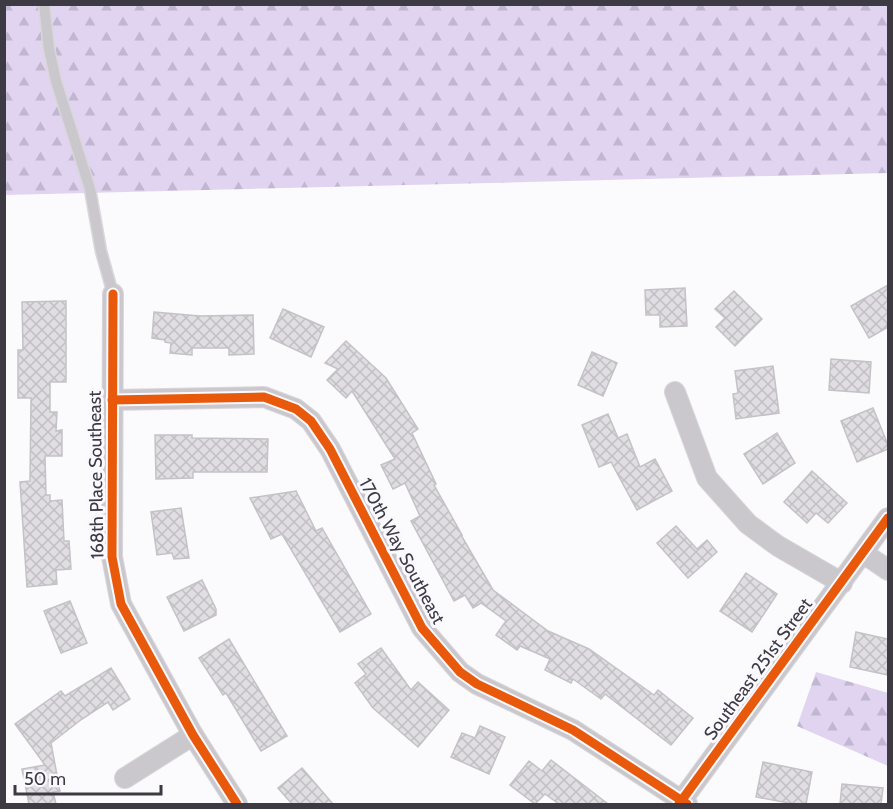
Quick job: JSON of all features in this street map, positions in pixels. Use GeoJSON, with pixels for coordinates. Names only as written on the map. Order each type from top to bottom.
{"type":"FeatureCollection","features":[{"type":"Feature","properties":{"kind":"street","name":"168th Place Southeast"},"geometry":{"type":"LineString","coordinates":[[112,294],[112,557],[116,585],[121,604],[193,735],[237,804]]}},
{"type":"Feature","properties":{"kind":"street"},"geometry":{"type":"LineString","coordinates":[[675,392],[707,478],[748,524],[778,546],[842,583]]}},
{"type":"Feature","properties":{"kind":"street","name":"170th Way Southeast"},"geometry":{"type":"LineString","coordinates":[[112,400],[264,397],[296,409],[311,422],[330,449],[422,628],[460,672],[477,684],[573,730],[683,803]]}},
{"type":"Feature","properties":{"kind":"street","name":"Southeast 251st Street"},"geometry":{"type":"LineString","coordinates":[[683,803],[888,518]]}},
{"type":"Feature","properties":{"kind":"street"},"geometry":{"type":"LineString","coordinates":[[863,553],[888,570]]}},
{"type":"Feature","properties":{"kind":"street"},"geometry":{"type":"LineString","coordinates":[[125,778],[193,735]]}},
{"type":"Feature","properties":{"kind":"lane"},"geometry":{"type":"LineString","coordinates":[[44,4],[49,49],[56,81],[90,189],[101,251],[112,294]]}},
{"type":"Feature","properties":{"kind":"green space"},"geometry":{"type":"Polygon","coordinates":[[[4,5],[888,5],[888,173],[5,195],[4,5]]]}},
{"type":"Feature","properties":{"kind":"green space"},"geometry":{"type":"Polygon","coordinates":[[[816,672],[888,693],[888,766],[797,726],[816,672]]]}},
{"type":"Feature","properties":{"kind":"building"},"geometry":{"type":"Polygon","coordinates":[[[888,285],[888,327],[869,338],[851,306],[888,285]]]}},
{"type":"Feature","properties":{"kind":"building"},"geometry":{"type":"Polygon","coordinates":[[[685,288],[687,326],[660,327],[660,315],[646,315],[645,290],[685,288]]]}},
{"type":"Feature","properties":{"kind":"building"},"geometry":{"type":"Polygon","coordinates":[[[734,291],[762,319],[735,346],[716,327],[725,318],[715,309],[734,291]]]}},
{"type":"Feature","properties":{"kind":"building"},"geometry":{"type":"Polygon","coordinates":[[[66,301],[66,382],[50,382],[50,412],[57,412],[56,431],[62,430],[62,456],[45,456],[46,495],[50,495],[50,501],[62,500],[64,541],[69,541],[71,569],[56,570],[57,584],[27,587],[20,482],[30,481],[31,398],[18,398],[18,350],[23,350],[22,302],[66,301]]]}},
{"type":"Feature","properties":{"kind":"building"},"geometry":{"type":"Polygon","coordinates":[[[283,309],[324,327],[311,357],[270,338],[283,309]]]}},
{"type":"Feature","properties":{"kind":"building"},"geometry":{"type":"Polygon","coordinates":[[[154,312],[200,316],[253,315],[254,354],[229,355],[229,348],[192,348],[192,355],[170,353],[171,343],[152,338],[154,312]]]}},
{"type":"Feature","properties":{"kind":"building"},"geometry":{"type":"Polygon","coordinates":[[[346,341],[386,378],[418,429],[412,433],[436,484],[434,485],[493,590],[548,631],[589,649],[654,695],[658,690],[693,718],[671,745],[605,694],[601,699],[573,679],[571,683],[545,670],[550,659],[520,646],[517,650],[496,635],[506,621],[481,603],[473,608],[465,595],[454,601],[411,521],[420,516],[405,483],[393,489],[381,465],[395,459],[352,391],[346,398],[327,380],[338,369],[325,363],[346,341]]]}},
{"type":"Feature","properties":{"kind":"building"},"geometry":{"type":"Polygon","coordinates":[[[592,352],[617,363],[603,396],[578,385],[592,352]]]}},
{"type":"Feature","properties":{"kind":"building"},"geometry":{"type":"Polygon","coordinates":[[[831,359],[871,362],[869,393],[829,390],[831,359]]]}},
{"type":"Feature","properties":{"kind":"building"},"geometry":{"type":"Polygon","coordinates":[[[773,366],[779,413],[736,419],[733,394],[738,393],[735,371],[773,366]]]}},
{"type":"Feature","properties":{"kind":"building"},"geometry":{"type":"Polygon","coordinates":[[[873,408],[888,449],[857,462],[841,421],[873,408]]]}},
{"type":"Feature","properties":{"kind":"building"},"geometry":{"type":"Polygon","coordinates":[[[608,414],[618,438],[627,434],[640,467],[655,459],[672,491],[637,510],[611,462],[599,467],[582,425],[608,414]]]}},
{"type":"Feature","properties":{"kind":"building"},"geometry":{"type":"Polygon","coordinates":[[[777,433],[795,463],[763,484],[744,454],[777,433]]]}},
{"type":"Feature","properties":{"kind":"building"},"geometry":{"type":"Polygon","coordinates":[[[155,435],[268,439],[267,472],[193,472],[193,478],[156,479],[155,435]]]}},
{"type":"Feature","properties":{"kind":"building"},"geometry":{"type":"Polygon","coordinates":[[[812,471],[847,503],[828,523],[816,513],[807,523],[784,502],[812,471]]]}},
{"type":"Feature","properties":{"kind":"building"},"geometry":{"type":"Polygon","coordinates":[[[296,491],[316,531],[322,528],[371,614],[340,632],[282,534],[271,539],[250,498],[296,491]]]}},
{"type":"Feature","properties":{"kind":"building"},"geometry":{"type":"Polygon","coordinates":[[[181,508],[189,558],[174,559],[172,553],[157,555],[151,512],[181,508]]]}},
{"type":"Feature","properties":{"kind":"building"},"geometry":{"type":"Polygon","coordinates":[[[676,526],[697,549],[707,540],[717,552],[688,578],[657,543],[676,526]]]}},
{"type":"Feature","properties":{"kind":"building"},"geometry":{"type":"Polygon","coordinates":[[[746,573],[777,594],[752,632],[720,611],[746,573]]]}},
{"type":"Feature","properties":{"kind":"building"},"geometry":{"type":"Polygon","coordinates":[[[202,580],[216,609],[216,615],[184,631],[167,597],[202,580]]]}},
{"type":"Feature","properties":{"kind":"building"},"geometry":{"type":"Polygon","coordinates":[[[70,601],[87,643],[61,653],[44,611],[70,601]]]}},
{"type":"Feature","properties":{"kind":"building"},"geometry":{"type":"Polygon","coordinates":[[[856,632],[888,639],[888,675],[850,667],[856,632]]]}},
{"type":"Feature","properties":{"kind":"building"},"geometry":{"type":"Polygon","coordinates":[[[229,639],[287,736],[261,751],[226,693],[223,695],[199,658],[229,639]]]}},
{"type":"Feature","properties":{"kind":"building"},"geometry":{"type":"Polygon","coordinates":[[[381,648],[411,690],[418,682],[449,710],[418,747],[373,708],[355,683],[366,674],[358,664],[381,648]]]}},
{"type":"Feature","properties":{"kind":"building"},"geometry":{"type":"Polygon","coordinates":[[[111,668],[130,699],[113,710],[108,702],[51,743],[60,791],[53,792],[56,804],[29,804],[22,769],[45,765],[15,724],[61,691],[65,696],[111,668]]]}},
{"type":"Feature","properties":{"kind":"building"},"geometry":{"type":"Polygon","coordinates":[[[480,726],[505,737],[489,774],[451,757],[462,733],[475,738],[480,726]]]}},
{"type":"Feature","properties":{"kind":"building"},"geometry":{"type":"Polygon","coordinates":[[[551,760],[608,804],[559,804],[545,794],[535,804],[510,785],[529,761],[542,771],[551,760]]]}},
{"type":"Feature","properties":{"kind":"building"},"geometry":{"type":"Polygon","coordinates":[[[763,762],[812,772],[806,804],[756,797],[763,762]]]}},
{"type":"Feature","properties":{"kind":"building"},"geometry":{"type":"Polygon","coordinates":[[[302,768],[333,804],[292,804],[278,788],[302,768]]]}},
{"type":"Feature","properties":{"kind":"building"},"geometry":{"type":"Polygon","coordinates":[[[842,784],[883,788],[881,804],[840,804],[842,784]]]}},
{"type":"Feature","properties":{"kind":"cycle path"},"geometry":{"type":"LineString","coordinates":[[113,294],[112,557],[121,604],[193,735],[237,804]]}},
{"type":"Feature","properties":{"kind":"cycle path"},"geometry":{"type":"LineString","coordinates":[[112,400],[264,397],[296,409],[311,421],[330,449],[422,628],[460,672],[477,684],[573,730],[687,804]]}},
{"type":"Feature","properties":{"kind":"cycle path"},"geometry":{"type":"LineString","coordinates":[[679,804],[888,518]]}}]}
